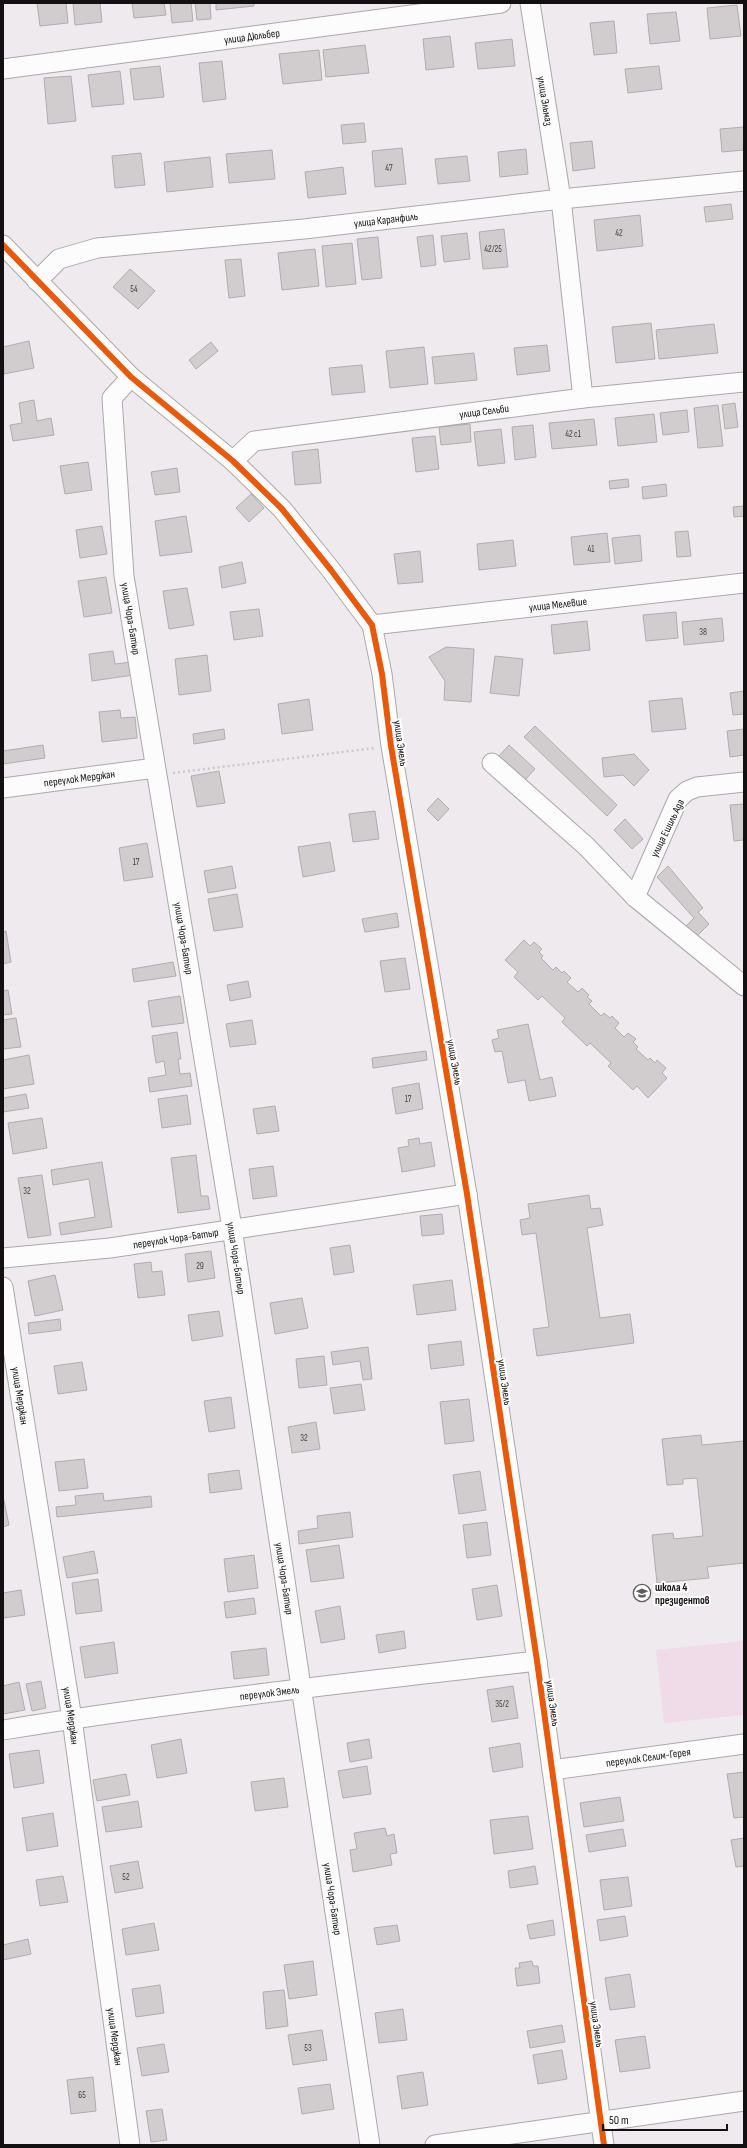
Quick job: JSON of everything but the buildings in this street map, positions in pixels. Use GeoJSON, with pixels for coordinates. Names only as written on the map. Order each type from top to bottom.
{"type":"FeatureCollection","features":[{"type":"Feature","properties":{"kind":"street","name":"улица Дюльбер"},"geometry":{"type":"LineString","coordinates":[[3,69],[501,3]]}},
{"type":"Feature","properties":{"kind":"street","name":"улица Эльмаз"},"geometry":{"type":"LineString","coordinates":[[530,3],[561,199],[583,398]]}},
{"type":"Feature","properties":{"kind":"street","name":"улица Каранфиль"},"geometry":{"type":"LineString","coordinates":[[37,281],[59,259],[97,248],[304,229],[561,199],[744,181]]}},
{"type":"Feature","properties":{"kind":"street"},"geometry":{"type":"LineString","coordinates":[[3,245],[131,377],[233,461],[282,509],[331,570],[372,625]]}},
{"type":"Feature","properties":{"kind":"street","name":"улица Чора-Батыр"},"geometry":{"type":"LineString","coordinates":[[131,377],[112,398],[124,576],[232,1228],[370,2145]]}},
{"type":"Feature","properties":{"kind":"street","name":"улица Сельби"},"geometry":{"type":"LineString","coordinates":[[233,461],[254,441],[583,398],[744,382]]}},
{"type":"Feature","properties":{"kind":"street","name":"улица Мелевше"},"geometry":{"type":"LineString","coordinates":[[372,625],[744,583]]}},
{"type":"Feature","properties":{"kind":"street","name":"улица Эмель"},"geometry":{"type":"LineString","coordinates":[[372,625],[382,674],[391,746],[467,1194],[537,1661],[604,2145]]}},
{"type":"Feature","properties":{"kind":"street"},"geometry":{"type":"LineString","coordinates":[[492,763],[586,846],[635,897],[744,986]]}},
{"type":"Feature","properties":{"kind":"street","name":"переулок Мерджан"},"geometry":{"type":"LineString","coordinates":[[3,788],[156,771]]}},
{"type":"Feature","properties":{"kind":"street","name":"улица Ешиль Ада"},"geometry":{"type":"LineString","coordinates":[[635,897],[678,799],[687,791],[697,787],[744,782]]}},
{"type":"Feature","properties":{"kind":"street","name":"переулок Чора-Батыр"},"geometry":{"type":"LineString","coordinates":[[3,1258],[110,1248],[232,1228],[467,1194]]}},
{"type":"Feature","properties":{"kind":"street","name":"улица Мерджан"},"geometry":{"type":"LineString","coordinates":[[3,1288],[72,1719],[130,2145]]}},
{"type":"Feature","properties":{"kind":"street","name":"переулок Эмель"},"geometry":{"type":"LineString","coordinates":[[3,1730],[72,1719],[302,1689],[537,1661]]}},
{"type":"Feature","properties":{"kind":"street","name":"переулок Селим-Герея"},"geometry":{"type":"LineString","coordinates":[[552,1770],[744,1744]]}},
{"type":"Feature","properties":{"kind":"street"},"geometry":{"type":"LineString","coordinates":[[435,2145],[744,2102]]}},
{"type":"Feature","properties":{"kind":"path"},"geometry":{"type":"LineString","coordinates":[[156,771],[391,746]]}},
{"type":"Feature","properties":{"kind":"shaded area"},"geometry":{"type":"Polygon","coordinates":[[[744,1641],[744,1715],[664,1723],[656,1650],[744,1641]]]}},
{"type":"Feature","properties":{"kind":"cycle path"},"geometry":{"type":"LineString","coordinates":[[3,245],[131,377],[233,461],[282,509],[331,570],[372,625],[382,674],[391,746],[467,1194],[537,1661],[604,2145]]}},
{"type":"Feature","properties":{"kind":"place","name":"школа 4 президентов"},"geometry":{"type":"Point","coordinates":[642,1593]}}]}
